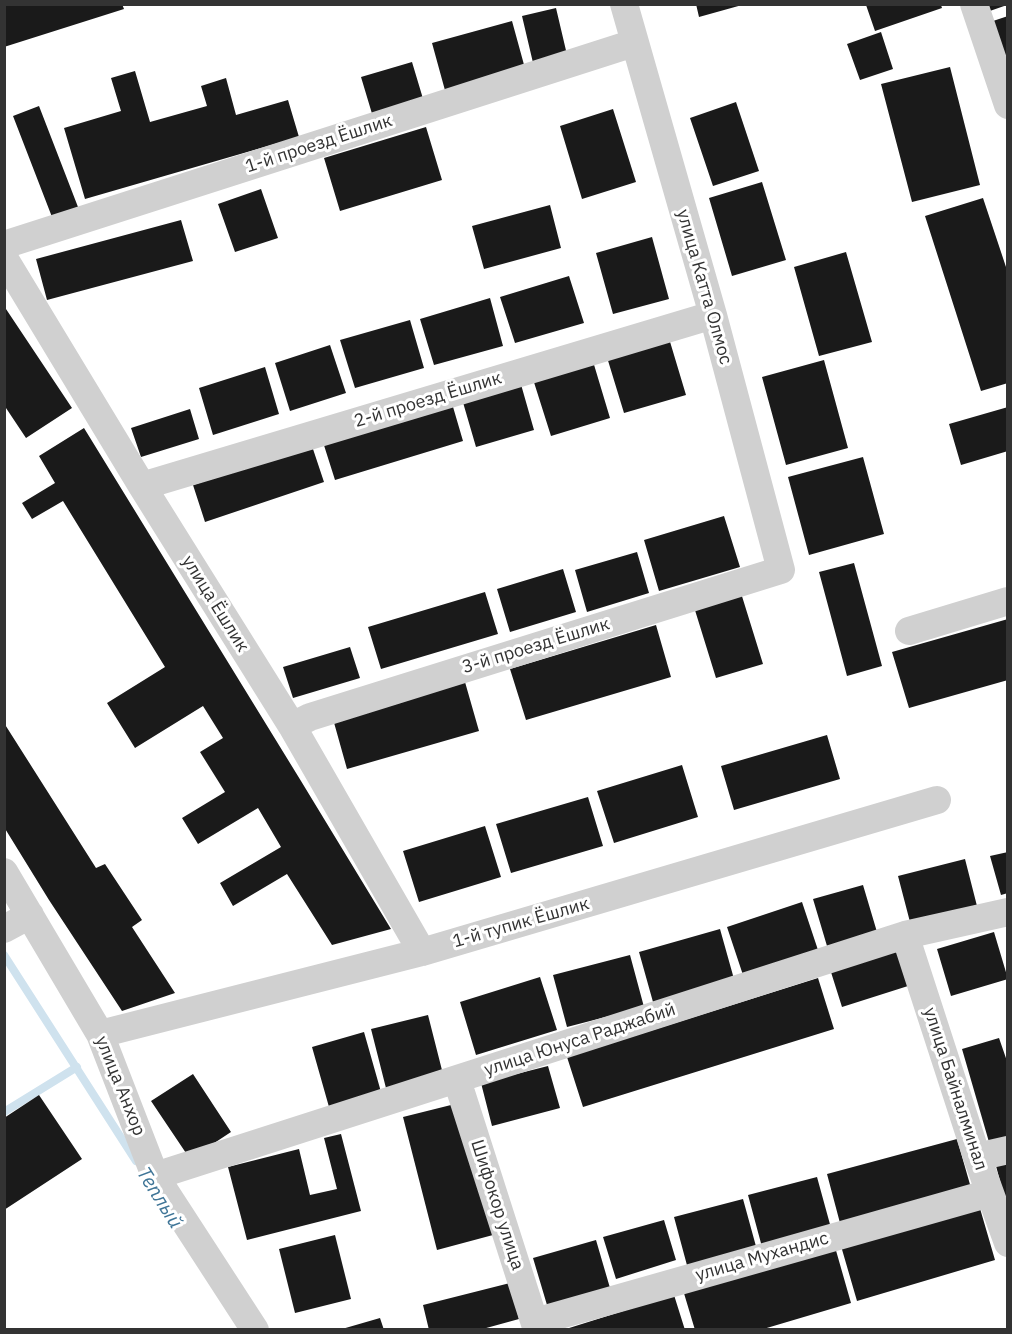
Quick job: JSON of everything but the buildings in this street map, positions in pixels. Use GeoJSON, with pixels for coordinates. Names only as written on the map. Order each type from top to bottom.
{"type":"FeatureCollection","features":[{"type":"Feature","properties":{"kind":"street","name":"улица Катта Олмос"},"geometry":{"type":"LineString","coordinates":[[624,4],[713,315],[781,570]]}},
{"type":"Feature","properties":{"kind":"street"},"geometry":{"type":"LineString","coordinates":[[974,4],[1008,105]]}},
{"type":"Feature","properties":{"kind":"street","name":"1-й проезд Ёшлик"},"geometry":{"type":"LineString","coordinates":[[4,245],[634,44]]}},
{"type":"Feature","properties":{"kind":"street","name":"улица Ёшлик"},"geometry":{"type":"LineString","coordinates":[[4,258],[142,486],[292,726],[423,951]]}},
{"type":"Feature","properties":{"kind":"street","name":"2-й проезд Ёшлик"},"geometry":{"type":"LineString","coordinates":[[142,486],[713,315]]}},
{"type":"Feature","properties":{"kind":"street","name":"3-й проезд Ёшлик"},"geometry":{"type":"LineString","coordinates":[[292,726],[310,717],[781,570]]}},
{"type":"Feature","properties":{"kind":"street"},"geometry":{"type":"LineString","coordinates":[[909,631],[1008,601]]}},
{"type":"Feature","properties":{"kind":"street","name":"1-й тупик Ёшлик"},"geometry":{"type":"LineString","coordinates":[[100,1034],[423,951],[938,800]]}},
{"type":"Feature","properties":{"kind":"street","name":"улица Анхор"},"geometry":{"type":"LineString","coordinates":[[4,872],[16,923],[100,1034],[155,1176],[255,1329]]}},
{"type":"Feature","properties":{"kind":"street","name":"улица Юнуса Раджабий"},"geometry":{"type":"LineString","coordinates":[[155,1176],[905,935],[1008,912]]}},
{"type":"Feature","properties":{"kind":"street","name":"улица Байналминал"},"geometry":{"type":"LineString","coordinates":[[905,935],[977,1157],[1008,1243]]}},
{"type":"Feature","properties":{"kind":"street","name":"Шифокор улица"},"geometry":{"type":"LineString","coordinates":[[457,1080],[536,1326]]}},
{"type":"Feature","properties":{"kind":"street"},"geometry":{"type":"LineString","coordinates":[[977,1157],[1008,1150]]}},
{"type":"Feature","properties":{"kind":"street","name":"улица Мухандис"},"geometry":{"type":"LineString","coordinates":[[536,1326],[990,1193]]}},
{"type":"Feature","properties":{"kind":"waterway","name":"Теплый"},"geometry":{"type":"LineString","coordinates":[[4,955],[136,1161]]}},
{"type":"Feature","properties":{"kind":"waterway","name":"Теплый"},"geometry":{"type":"LineString","coordinates":[[4,1112],[77,1067]]}}]}
